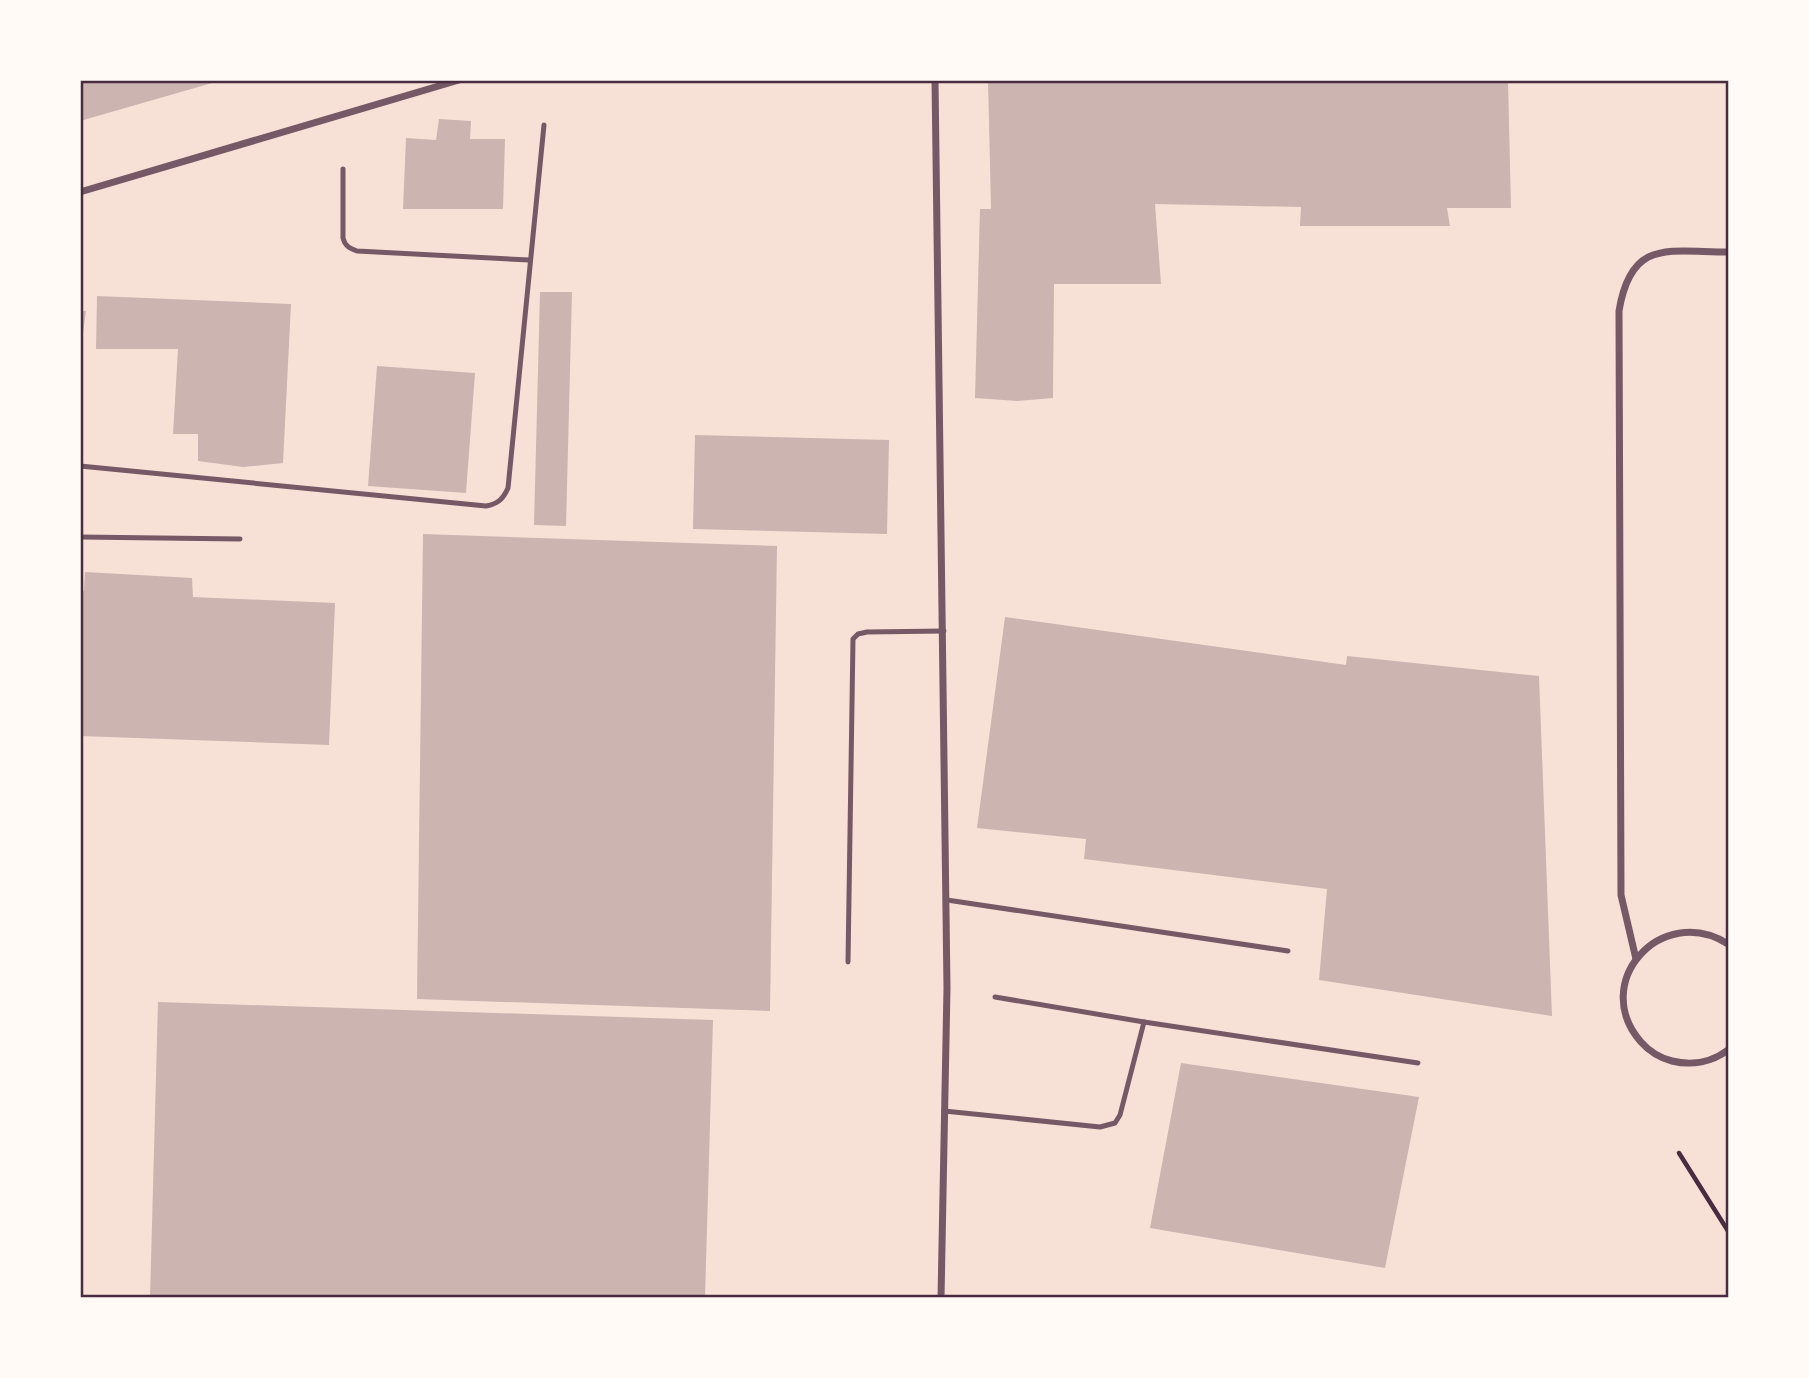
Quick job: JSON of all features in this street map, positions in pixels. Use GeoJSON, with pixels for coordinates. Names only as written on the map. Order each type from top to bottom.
{"type":"FeatureCollection","features":[{"type":"Feature","properties":{"kind":"street"},"geometry":{"type":"LineString","coordinates":[[80,192],[459,80]]}},
{"type":"Feature","properties":{"kind":"street"},"geometry":{"type":"LineString","coordinates":[[934,80],[947,900],[941,1297]]}},
{"type":"Feature","properties":{"kind":"street"},"geometry":{"type":"LineString","coordinates":[[1636,959],[1621,895],[1619,311],[1622,289],[1632,271],[1644,258],[1658,251],[1728,252]]}},
{"type":"Feature","properties":{"kind":"street"},"geometry":{"type":"LineString","coordinates":[[1728,944],[1708,934],[1674,933],[1653,943],[1636,959],[1625,984],[1625,1012],[1629,1024],[1645,1046],[1668,1060],[1682,1063],[1709,1060],[1728,1050]]}},
{"type":"Feature","properties":{"kind":"lane"},"geometry":{"type":"LineString","coordinates":[[80,466],[486,506],[496,504],[508,488],[544,125]]}},
{"type":"Feature","properties":{"kind":"lane"},"geometry":{"type":"LineString","coordinates":[[343,169],[343,238],[350,249],[529,260]]}},
{"type":"Feature","properties":{"kind":"lane"},"geometry":{"type":"LineString","coordinates":[[80,537],[240,539]]}},
{"type":"Feature","properties":{"kind":"lane"},"geometry":{"type":"LineString","coordinates":[[848,962],[853,639],[858,634],[867,632],[944,631]]}},
{"type":"Feature","properties":{"kind":"lane"},"geometry":{"type":"LineString","coordinates":[[947,900],[1288,951]]}},
{"type":"Feature","properties":{"kind":"lane"},"geometry":{"type":"LineString","coordinates":[[995,996],[1144,1022],[1418,1063]]}},
{"type":"Feature","properties":{"kind":"lane"},"geometry":{"type":"LineString","coordinates":[[944,1111],[1100,1126],[1115,1124],[1120,1115],[1144,1022]]}},
{"type":"Feature","properties":{"kind":"path"},"geometry":{"type":"LineString","coordinates":[[1679,1153],[1728,1231]]}},
{"type":"Feature","properties":{"kind":"building"},"geometry":{"type":"Polygon","coordinates":[[[80,80],[218,80],[219,81],[80,121],[80,80]]]}},
{"type":"Feature","properties":{"kind":"building"},"geometry":{"type":"Polygon","coordinates":[[[988,80],[1508,80],[1511,208],[1447,208],[1450,226],[1300,226],[1301,207],[1155,204],[1161,284],[1054,284],[1053,398],[1017,401],[975,398],[980,209],[991,209],[988,80]]]}},
{"type":"Feature","properties":{"kind":"building"},"geometry":{"type":"Polygon","coordinates":[[[439,119],[471,121],[470,139],[505,139],[503,209],[403,209],[406,138],[436,140],[439,119]]]}},
{"type":"Feature","properties":{"kind":"building"},"geometry":{"type":"Polygon","coordinates":[[[540,292],[572,292],[566,526],[534,525],[540,292]]]}},
{"type":"Feature","properties":{"kind":"building"},"geometry":{"type":"Polygon","coordinates":[[[97,296],[291,304],[283,463],[243,467],[198,461],[198,434],[173,434],[178,349],[96,349],[97,296]]]}},
{"type":"Feature","properties":{"kind":"building"},"geometry":{"type":"Polygon","coordinates":[[[80,311],[86,311],[82,340],[80,340],[80,311]]]}},
{"type":"Feature","properties":{"kind":"building"},"geometry":{"type":"Polygon","coordinates":[[[377,366],[475,373],[466,493],[368,486],[377,366]]]}},
{"type":"Feature","properties":{"kind":"building"},"geometry":{"type":"Polygon","coordinates":[[[695,435],[889,440],[887,534],[693,529],[695,435]]]}},
{"type":"Feature","properties":{"kind":"building"},"geometry":{"type":"Polygon","coordinates":[[[423,534],[777,546],[770,1011],[417,999],[423,534]]]}},
{"type":"Feature","properties":{"kind":"building"},"geometry":{"type":"Polygon","coordinates":[[[85,572],[192,578],[193,597],[335,603],[329,745],[80,736],[80,591],[84,591],[85,572]]]}},
{"type":"Feature","properties":{"kind":"building"},"geometry":{"type":"Polygon","coordinates":[[[1005,617],[1346,665],[1347,656],[1539,676],[1552,1016],[1319,980],[1327,889],[1084,859],[1086,839],[977,828],[1005,617]]]}},
{"type":"Feature","properties":{"kind":"building"},"geometry":{"type":"Polygon","coordinates":[[[158,1002],[713,1020],[705,1298],[150,1298],[158,1002]]]}},
{"type":"Feature","properties":{"kind":"building"},"geometry":{"type":"Polygon","coordinates":[[[1181,1063],[1419,1097],[1385,1268],[1150,1228],[1181,1063]]]}}]}
